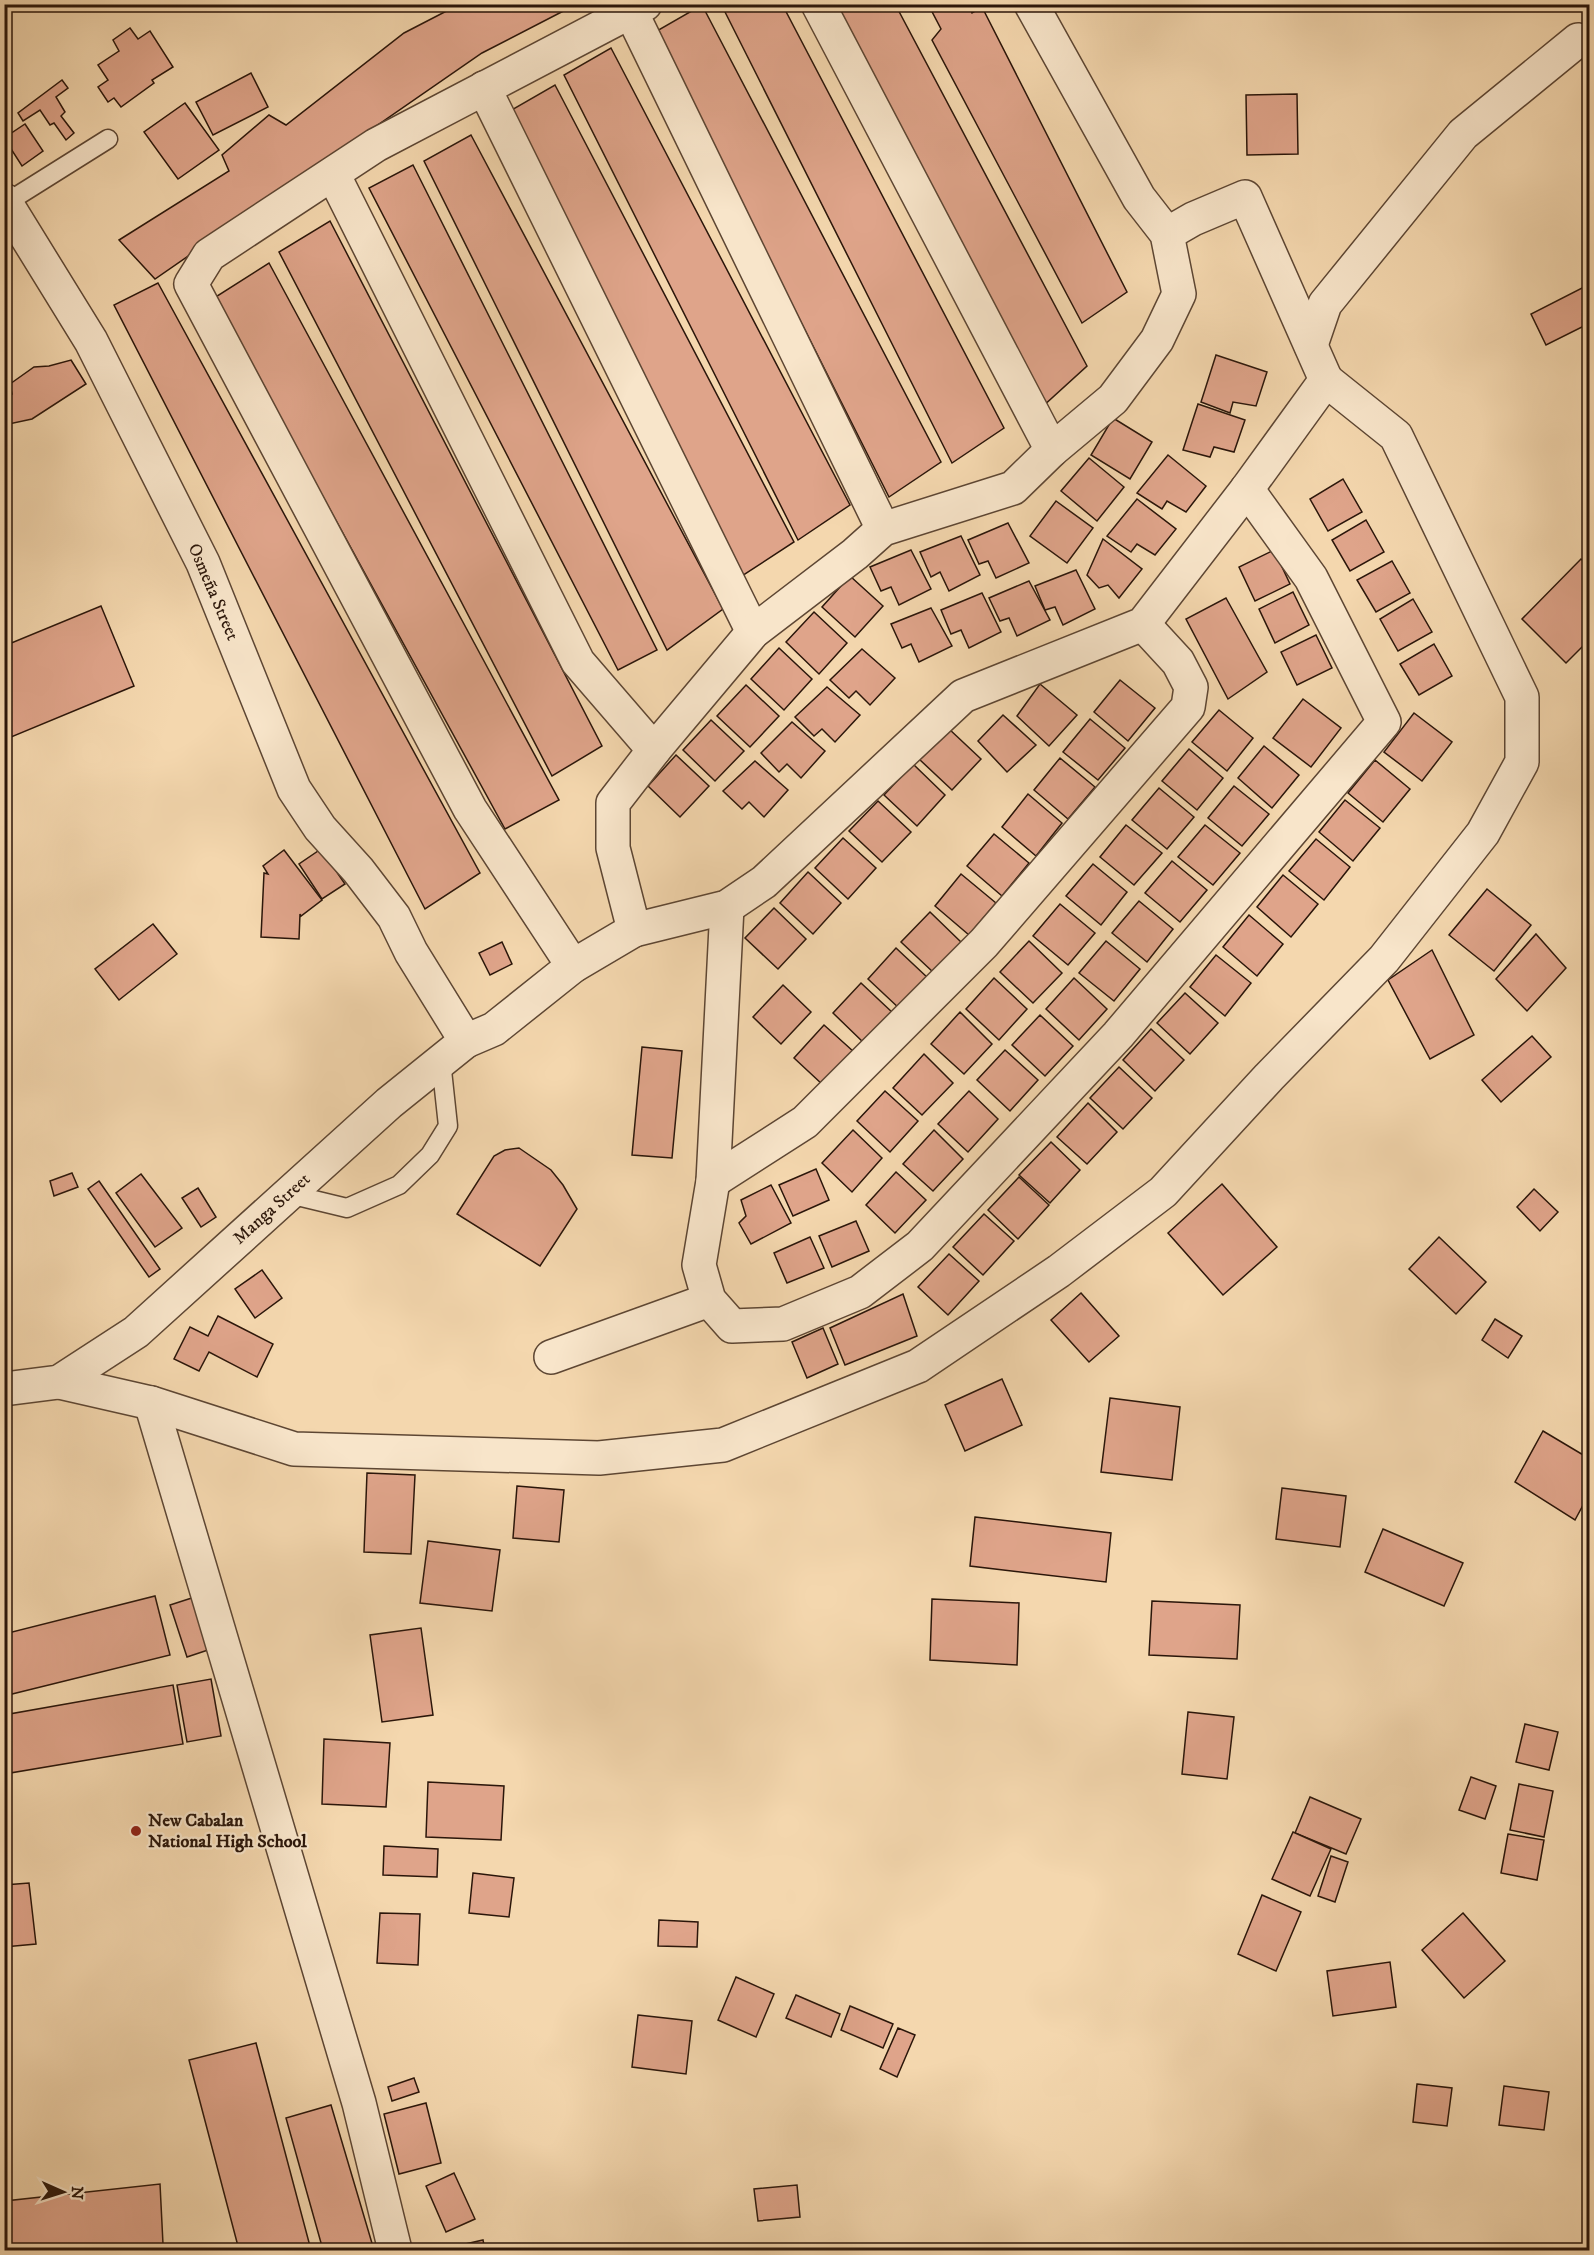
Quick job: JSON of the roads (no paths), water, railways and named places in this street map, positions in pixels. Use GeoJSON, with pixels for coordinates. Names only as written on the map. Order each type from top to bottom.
{"type":"FeatureCollection","features":[{"type":"Feature","properties":{"kind":"street"},"geometry":{"type":"LineString","coordinates":[[818,4],[1052,450]]}},
{"type":"Feature","properties":{"kind":"street"},"geometry":{"type":"LineString","coordinates":[[634,930],[613,848],[613,803],[654,750],[753,632],[884,529],[1013,488],[1052,450],[1113,399],[1157,340],[1179,294],[1167,234],[1139,198],[1031,4]]}},
{"type":"Feature","properties":{"kind":"street"},"geometry":{"type":"LineString","coordinates":[[573,966],[470,809],[191,284],[209,255],[376,145],[638,8],[884,529]]}},
{"type":"Feature","properties":{"kind":"street"},"geometry":{"type":"LineString","coordinates":[[1311,345],[1325,304],[1462,134],[1578,40]]}},
{"type":"Feature","properties":{"kind":"street"},"geometry":{"type":"LineString","coordinates":[[484,88],[753,632]]}},
{"type":"Feature","properties":{"kind":"street"},"geometry":{"type":"LineString","coordinates":[[333,174],[578,662],[654,750]]}},
{"type":"Feature","properties":{"kind":"street"},"geometry":{"type":"LineString","coordinates":[[59,1382],[151,1403],[294,1449],[599,1458],[723,1445],[918,1366],[1059,1271],[1163,1192],[1269,1077],[1384,959],[1483,833],[1522,762],[1522,697],[1396,436],[1326,380],[1245,197],[1193,219],[1167,234]]}},
{"type":"Feature","properties":{"kind":"street","name":"Osmeña Street"},"geometry":{"type":"LineString","coordinates":[[5,201],[91,341],[203,563],[294,789],[320,828],[358,870],[394,917],[427,978],[466,1041]]}},
{"type":"Feature","properties":{"kind":"street"},"geometry":{"type":"LineString","coordinates":[[1247,489],[1311,578],[1384,722],[1118,1035],[920,1246],[860,1292],[783,1324],[732,1326],[709,1300],[699,1265],[713,1181],[727,907],[764,882],[963,696],[1143,624],[1247,489],[1326,380]]}},
{"type":"Feature","properties":{"kind":"street"},"geometry":{"type":"LineString","coordinates":[[713,1181],[805,1122],[984,943],[1188,707],[1191,687],[1178,662],[1143,624]]}},
{"type":"Feature","properties":{"kind":"street","name":"Manga Street"},"geometry":{"type":"LineString","coordinates":[[4,1389],[59,1382],[136,1332],[389,1103],[466,1041],[494,1029],[573,966],[634,930],[727,907]]}},
{"type":"Feature","properties":{"kind":"street"},"geometry":{"type":"LineString","coordinates":[[551,1357],[709,1300]]}},
{"type":"Feature","properties":{"kind":"street"},"geometry":{"type":"LineString","coordinates":[[151,1403],[359,2103],[395,2250]]}},
{"type":"Feature","properties":{"kind":"lane"},"geometry":{"type":"LineString","coordinates":[[5,201],[108,139]]}},
{"type":"Feature","properties":{"kind":"lane"},"geometry":{"type":"LineString","coordinates":[[289,1194],[347,1208],[399,1185],[430,1155],[448,1126],[441,1061]]}},
{"type":"Feature","properties":{"kind":"place","name":"New Cabalan National High School"},"geometry":{"type":"Point","coordinates":[136,1831]}}]}
